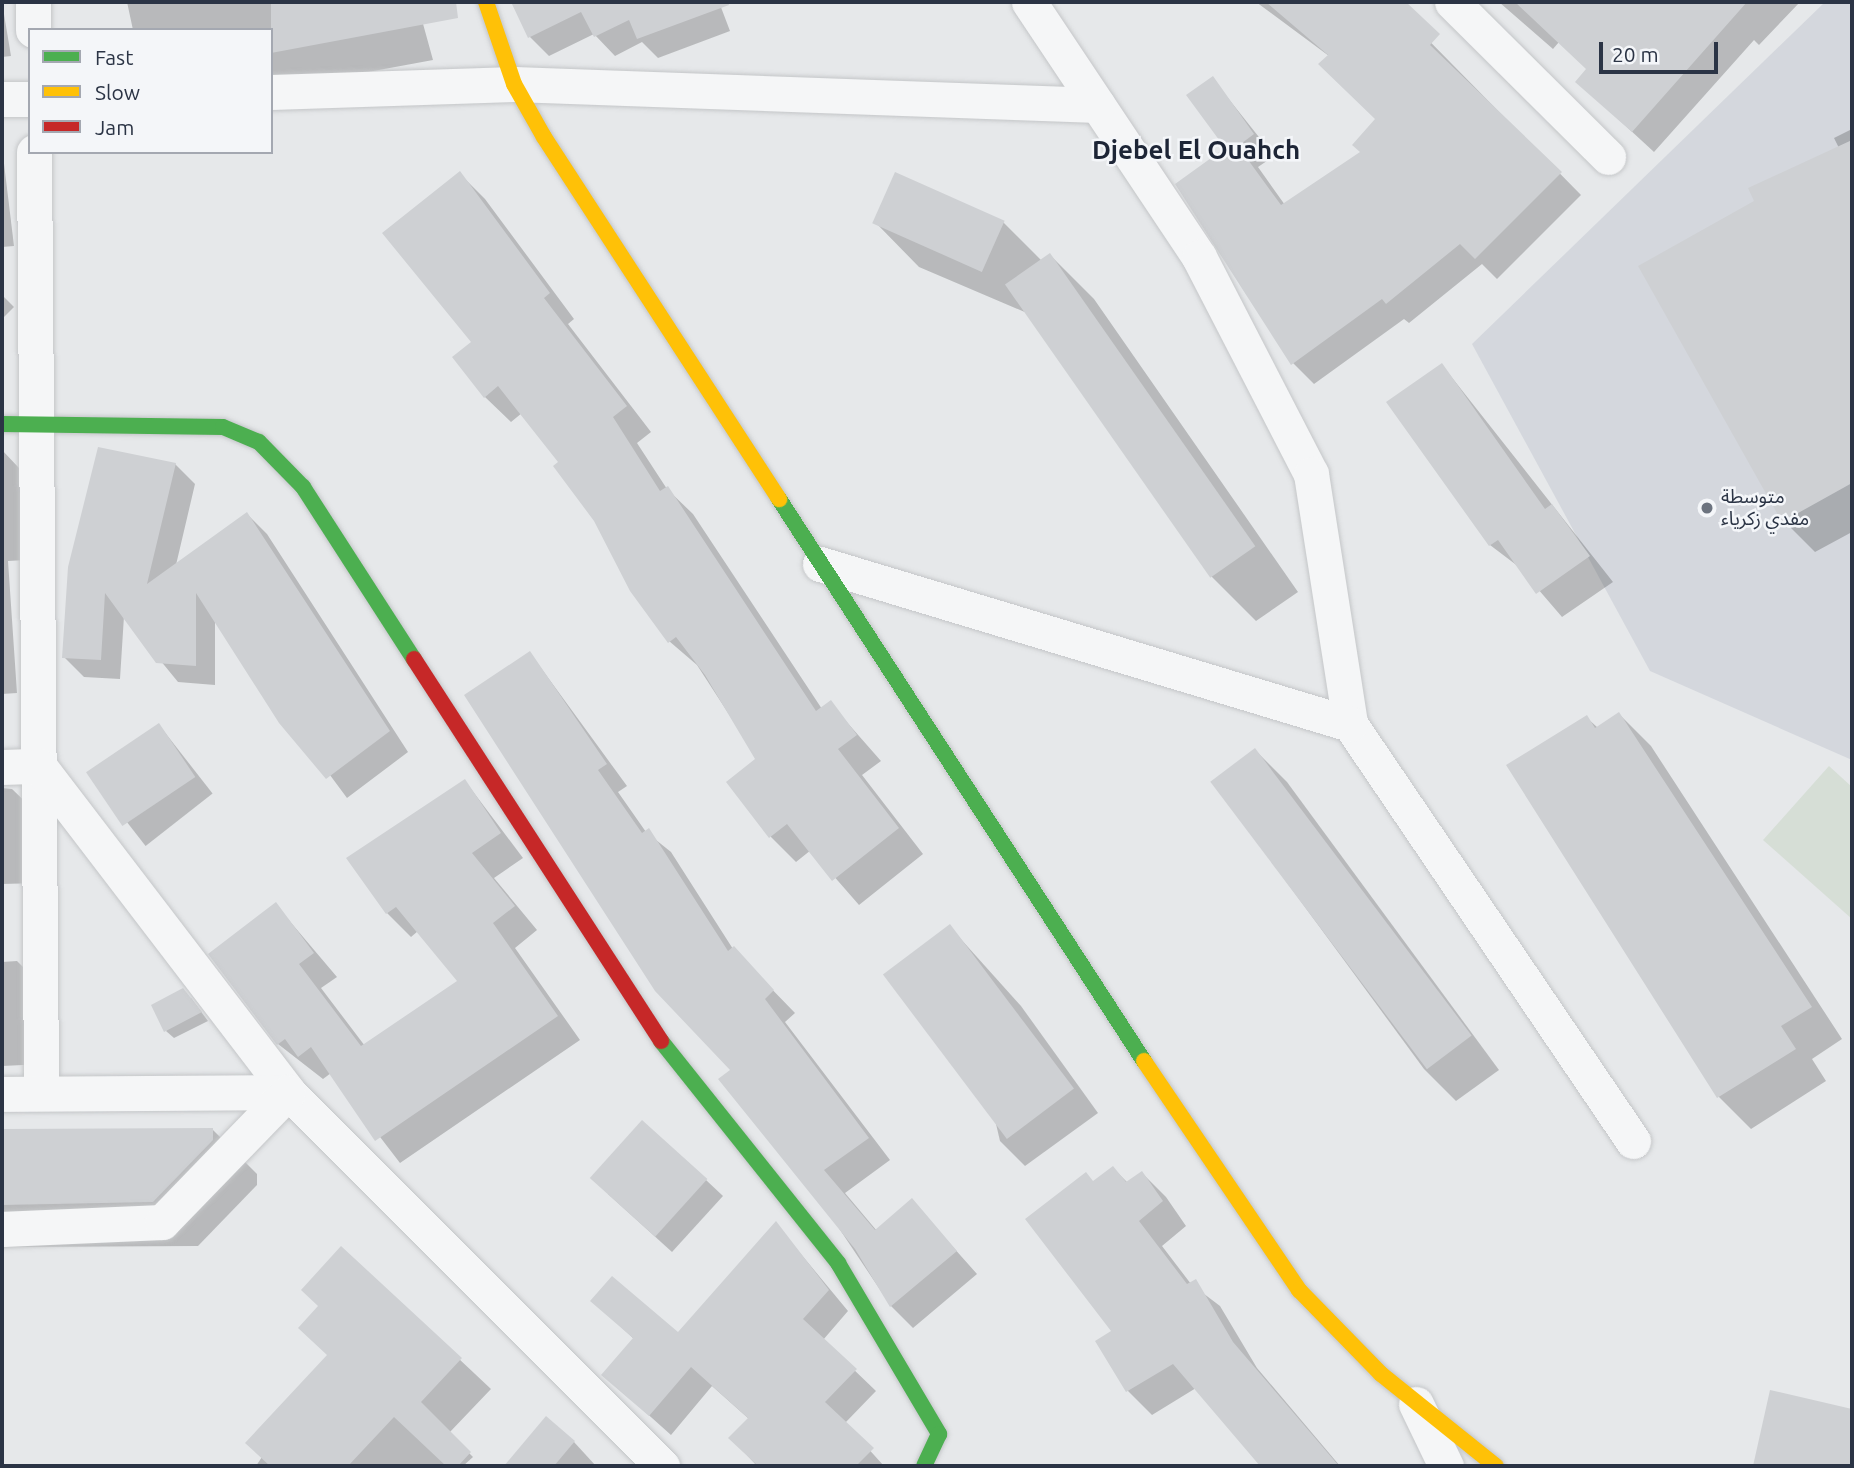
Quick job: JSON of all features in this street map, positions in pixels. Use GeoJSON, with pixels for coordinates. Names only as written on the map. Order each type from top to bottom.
{"type":"FeatureCollection","features":[{"type":"Feature","properties":{"kind":"street"},"geometry":{"type":"LineString","coordinates":[[33,2],[33,28]]}},
{"type":"Feature","properties":{"kind":"street"},"geometry":{"type":"LineString","coordinates":[[486,2],[514,84],[820,564],[1234,1199],[1299,1290],[1416,1404],[1496,1466]]}},
{"type":"Feature","properties":{"kind":"street"},"geometry":{"type":"LineString","coordinates":[[1029,2],[1199,257],[1311,474],[1350,724],[1633,1141]]}},
{"type":"Feature","properties":{"kind":"street"},"geometry":{"type":"LineString","coordinates":[[1452,2],[1608,157]]}},
{"type":"Feature","properties":{"kind":"street"},"geometry":{"type":"LineString","coordinates":[[273,92],[514,84],[1098,104]]}},
{"type":"Feature","properties":{"kind":"street"},"geometry":{"type":"LineString","coordinates":[[2,99],[28,99]]}},
{"type":"Feature","properties":{"kind":"street"},"geometry":{"type":"LineString","coordinates":[[34,154],[41,1093]]}},
{"type":"Feature","properties":{"kind":"street"},"geometry":{"type":"LineString","coordinates":[[2,425],[223,426],[259,442],[303,487],[678,1068],[838,1263],[939,1434],[924,1466]]}},
{"type":"Feature","properties":{"kind":"street"},"geometry":{"type":"LineString","coordinates":[[820,564],[1350,724]]}},
{"type":"Feature","properties":{"kind":"street"},"geometry":{"type":"LineString","coordinates":[[2,767],[39,766]]}},
{"type":"Feature","properties":{"kind":"street"},"geometry":{"type":"LineString","coordinates":[[39,766],[288,1092],[662,1466]]}},
{"type":"Feature","properties":{"kind":"street"},"geometry":{"type":"LineString","coordinates":[[2,1094],[288,1092]]}},
{"type":"Feature","properties":{"kind":"street"},"geometry":{"type":"LineString","coordinates":[[2,1229],[145,1227],[162,1222],[288,1092]]}},
{"type":"Feature","properties":{"kind":"street"},"geometry":{"type":"LineString","coordinates":[[1416,1404],[1446,1466]]}},
{"type":"Feature","properties":{"kind":"shaded area","name":"متوسطة مفدي زكرياء"},"geometry":{"type":"Polygon","coordinates":[[[1825,2],[1852,2],[1852,760],[1650,671],[1472,344],[1825,2]]]}},
{"type":"Feature","properties":{"kind":"shaded area"},"geometry":{"type":"Polygon","coordinates":[[[1829,766],[1852,787],[1852,919],[1763,840],[1829,766]]]}},
{"type":"Feature","properties":{"kind":"building"},"geometry":{"type":"Polygon","coordinates":[[[271,2],[456,2],[458,18],[273,53],[271,2]]]}},
{"type":"Feature","properties":{"kind":"building"},"geometry":{"type":"Polygon","coordinates":[[[511,2],[728,2],[729,5],[637,39],[629,20],[594,37],[581,12],[528,38],[511,2]]]}},
{"type":"Feature","properties":{"kind":"building"},"geometry":{"type":"Polygon","coordinates":[[[1266,2],[1406,2],[1440,34],[1430,45],[1562,172],[1475,259],[1460,244],[1386,304],[1382,299],[1291,365],[1175,184],[1225,148],[1186,95],[1213,76],[1254,134],[1238,146],[1281,205],[1360,152],[1352,145],[1375,119],[1318,64],[1328,55],[1266,2]]]}},
{"type":"Feature","properties":{"kind":"building"},"geometry":{"type":"Polygon","coordinates":[[[1515,2],[1747,2],[1632,132],[1575,82],[1586,69],[1515,2]]]}},
{"type":"Feature","properties":{"kind":"building"},"geometry":{"type":"Polygon","coordinates":[[[1852,140],[1852,483],[1782,522],[1638,266],[1754,201],[1748,188],[1852,140]]]}},
{"type":"Feature","properties":{"kind":"building"},"geometry":{"type":"Polygon","coordinates":[[[460,171],[550,293],[544,298],[627,406],[613,417],[660,491],[668,486],[816,711],[831,700],[857,735],[838,749],[899,828],[832,881],[787,824],[769,838],[726,782],[755,759],[705,675],[676,637],[668,643],[630,591],[594,521],[553,466],[558,462],[498,386],[484,398],[452,357],[471,342],[382,233],[460,171]]]}},
{"type":"Feature","properties":{"kind":"building"},"geometry":{"type":"Polygon","coordinates":[[[895,172],[1005,221],[982,272],[872,223],[895,172]]]}},
{"type":"Feature","properties":{"kind":"building"},"geometry":{"type":"Polygon","coordinates":[[[1050,253],[1255,546],[1210,578],[1005,285],[1050,253]]]}},
{"type":"Feature","properties":{"kind":"building"},"geometry":{"type":"Polygon","coordinates":[[[1442,363],[1545,509],[1552,504],[1590,556],[1536,594],[1498,540],[1489,546],[1386,402],[1442,363]]]}},
{"type":"Feature","properties":{"kind":"building"},"geometry":{"type":"Polygon","coordinates":[[[98,447],[176,463],[147,584],[247,512],[390,731],[326,779],[279,723],[196,593],[196,666],[156,663],[105,593],[101,660],[62,658],[68,567],[98,447]]]}},
{"type":"Feature","properties":{"kind":"building"},"geometry":{"type":"Polygon","coordinates":[[[530,651],[607,764],[598,770],[642,833],[649,828],[728,951],[734,946],[774,990],[765,999],[869,1138],[824,1170],[875,1230],[912,1198],[957,1251],[890,1307],[855,1249],[718,1079],[730,1070],[655,991],[464,695],[530,651]]]}},
{"type":"Feature","properties":{"kind":"building"},"geometry":{"type":"Polygon","coordinates":[[[1619,712],[1812,1007],[1781,1026],[1796,1049],[1717,1098],[1506,765],[1587,715],[1595,728],[1619,712]]]}},
{"type":"Feature","properties":{"kind":"building"},"geometry":{"type":"Polygon","coordinates":[[[159,723],[195,777],[122,826],[86,772],[159,723]]]}},
{"type":"Feature","properties":{"kind":"building"},"geometry":{"type":"Polygon","coordinates":[[[1255,748],[1472,1036],[1427,1069],[1210,782],[1255,748]]]}},
{"type":"Feature","properties":{"kind":"building"},"geometry":{"type":"Polygon","coordinates":[[[465,779],[501,833],[472,853],[515,906],[493,923],[558,1016],[375,1141],[311,1047],[298,1057],[285,1039],[277,1045],[208,954],[276,902],[314,953],[299,964],[361,1046],[457,981],[396,907],[386,914],[346,858],[465,779]]]}},
{"type":"Feature","properties":{"kind":"building"},"geometry":{"type":"Polygon","coordinates":[[[950,924],[1074,1089],[1007,1139],[883,975],[950,924]]]}},
{"type":"Feature","properties":{"kind":"building"},"geometry":{"type":"Polygon","coordinates":[[[183,988],[202,1012],[164,1032],[151,1005],[183,988]]]}},
{"type":"Feature","properties":{"kind":"building"},"geometry":{"type":"Polygon","coordinates":[[[642,1120],[707,1179],[655,1237],[590,1178],[642,1120]]]}},
{"type":"Feature","properties":{"kind":"building"},"geometry":{"type":"Polygon","coordinates":[[[213,1128],[213,1140],[153,1202],[2,1205],[2,1129],[213,1128]]]}},
{"type":"Feature","properties":{"kind":"building"},"geometry":{"type":"Polygon","coordinates":[[[1113,1166],[1126,1182],[1142,1171],[1163,1201],[1139,1221],[1187,1284],[1196,1279],[1233,1342],[1339,1466],[1260,1466],[1173,1364],[1126,1392],[1095,1341],[1111,1331],[1025,1219],[1086,1172],[1093,1181],[1113,1166]]]}},
{"type":"Feature","properties":{"kind":"building"},"geometry":{"type":"Polygon","coordinates":[[[776,1221],[829,1290],[803,1319],[857,1369],[825,1402],[874,1448],[856,1466],[758,1466],[728,1438],[748,1418],[691,1367],[649,1416],[601,1375],[633,1338],[590,1301],[612,1276],[678,1332],[776,1221]]]}},
{"type":"Feature","properties":{"kind":"building"},"geometry":{"type":"Polygon","coordinates":[[[341,1246],[462,1358],[421,1402],[471,1452],[458,1466],[446,1466],[394,1417],[348,1466],[270,1466],[245,1443],[327,1355],[298,1328],[318,1306],[301,1290],[341,1246]]]}},
{"type":"Feature","properties":{"kind":"building"},"geometry":{"type":"Polygon","coordinates":[[[1770,1390],[1852,1409],[1852,1466],[1753,1466],[1770,1390]]]}},
{"type":"Feature","properties":{"kind":"building"},"geometry":{"type":"Polygon","coordinates":[[[546,1416],[575,1441],[554,1466],[504,1466],[546,1416]]]}},
{"type":"Feature","properties":{"kind":"traffic: fast"},"geometry":{"type":"LineString","coordinates":[[2,424],[223,427],[259,442],[303,487],[414,659]]}},
{"type":"Feature","properties":{"kind":"traffic: fast"},"geometry":{"type":"LineString","coordinates":[[779,499],[1144,1061]]}},
{"type":"Feature","properties":{"kind":"traffic: fast"},"geometry":{"type":"LineString","coordinates":[[661,1041],[838,1263],[939,1434],[924,1466]]}},
{"type":"Feature","properties":{"kind":"traffic: slow"},"geometry":{"type":"LineString","coordinates":[[486,2],[514,84],[544,137],[779,499]]}},
{"type":"Feature","properties":{"kind":"traffic: slow"},"geometry":{"type":"LineString","coordinates":[[1144,1061],[1299,1290],[1381,1374],[1496,1466]]}},
{"type":"Feature","properties":{"kind":"traffic: jam"},"geometry":{"type":"LineString","coordinates":[[414,659],[661,1041]]}},
{"type":"Feature","properties":{"kind":"place","name":"متوسطة مفدي زكرياء"},"geometry":{"type":"Point","coordinates":[1707,508]}},
{"type":"Feature","properties":{"kind":"district","name":"Djebel El Ouahch"},"geometry":{"type":"Point","coordinates":[1196,150]}}]}
